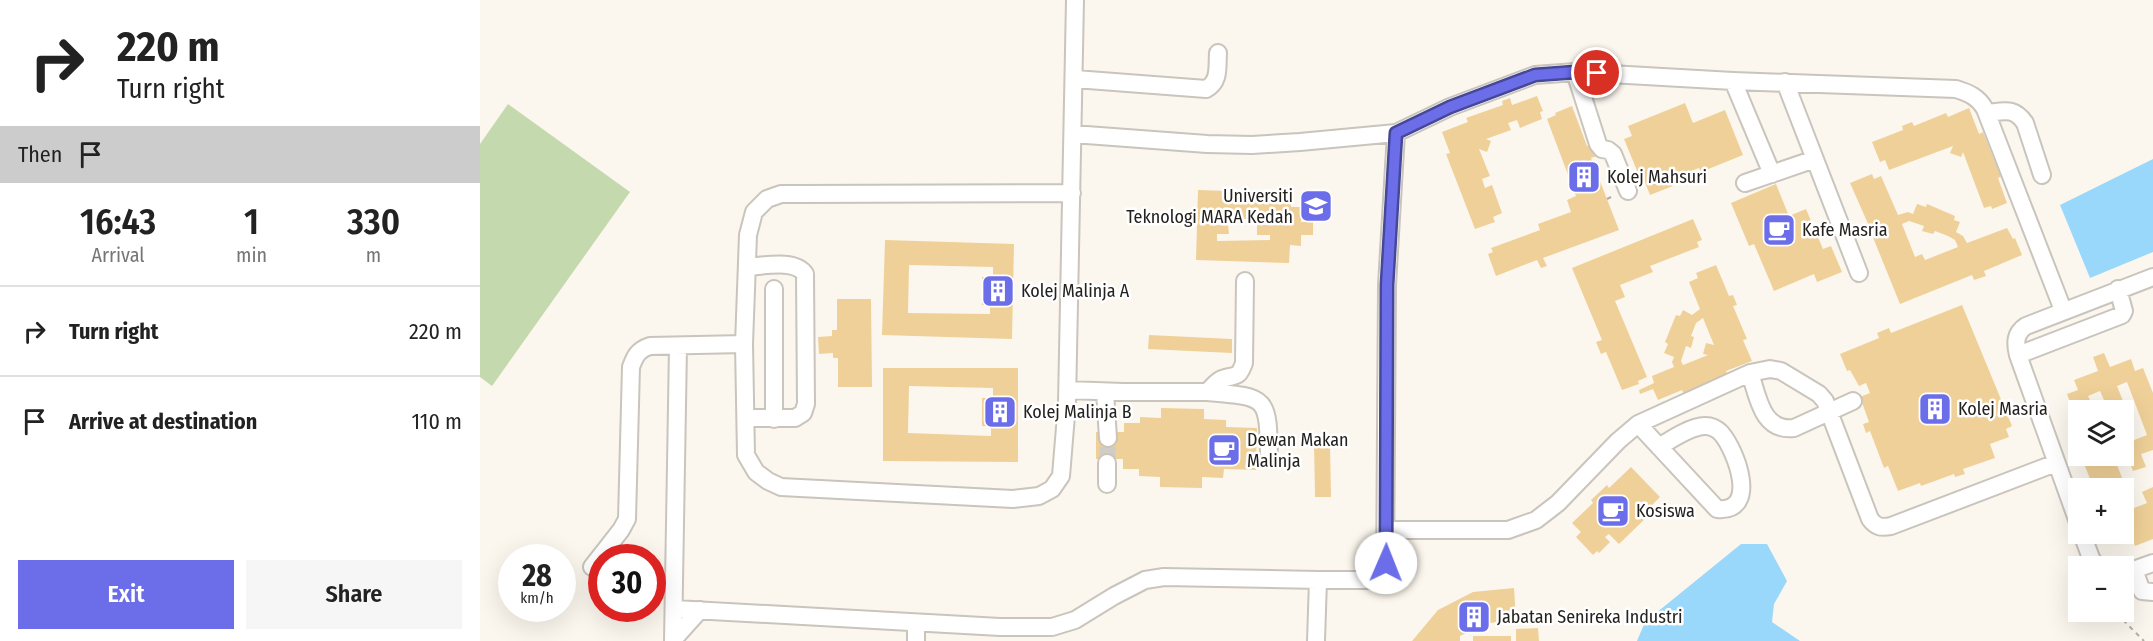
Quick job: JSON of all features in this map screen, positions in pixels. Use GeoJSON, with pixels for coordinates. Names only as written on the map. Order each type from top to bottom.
{"type":"FeatureCollection","features":[{"type":"Feature","properties":{"kind":"street"},"geometry":{"type":"LineString","coordinates":[[1072,193],[781,194],[767,199],[754,212],[748,235],[744,344],[746,455],[756,472],[781,487],[1013,499],[1039,496],[1052,489],[1060,476],[1068,390],[1076,0]]}},
{"type":"Feature","properties":{"kind":"street"},"geometry":{"type":"LineString","coordinates":[[1075,79],[1206,88],[1214,85],[1216,80],[1218,53]]}},
{"type":"Feature","properties":{"kind":"street"},"geometry":{"type":"LineString","coordinates":[[1073,134],[1252,145],[1396,133],[1450,107],[1535,75],[1575,72],[1733,81],[1956,89],[1970,93],[1981,102],[1987,113],[2063,310]]}},
{"type":"Feature","properties":{"kind":"street"},"geometry":{"type":"LineString","coordinates":[[1575,72],[1598,144],[1602,149],[1613,154],[1628,191]]}},
{"type":"Feature","properties":{"kind":"street"},"geometry":{"type":"LineString","coordinates":[[1733,81],[1772,174]]}},
{"type":"Feature","properties":{"kind":"street"},"geometry":{"type":"LineString","coordinates":[[1785,82],[1859,273]]}},
{"type":"Feature","properties":{"kind":"street"},"geometry":{"type":"LineString","coordinates":[[1987,113],[2008,111],[2015,112],[2021,117],[2042,175]]}},
{"type":"Feature","properties":{"kind":"street"},"geometry":{"type":"LineString","coordinates":[[675,609],[916,622],[1000,634],[1052,627],[1075,620],[1145,580],[1164,577],[1385,580],[1387,285],[1396,133]]}},
{"type":"Feature","properties":{"kind":"street"},"geometry":{"type":"LineString","coordinates":[[1745,183],[1815,159]]}},
{"type":"Feature","properties":{"kind":"street"},"geometry":{"type":"LineString","coordinates":[[746,418],[795,418],[803,413],[806,404],[805,274],[801,268],[794,265],[747,267]]}},
{"type":"Feature","properties":{"kind":"street"},"geometry":{"type":"LineString","coordinates":[[2068,495],[2018,355],[2016,342],[2019,331],[2063,310],[2153,277]]}},
{"type":"Feature","properties":{"kind":"street"},"geometry":{"type":"LineString","coordinates":[[1207,392],[1220,379],[1233,378],[1239,374],[1244,363],[1245,281]]}},
{"type":"Feature","properties":{"kind":"street"},"geometry":{"type":"LineString","coordinates":[[774,289],[774,419]]}},
{"type":"Feature","properties":{"kind":"street"},"geometry":{"type":"LineString","coordinates":[[2018,355],[2122,315],[2124,311],[2118,290]]}},
{"type":"Feature","properties":{"kind":"street"},"geometry":{"type":"LineString","coordinates":[[610,544],[627,519],[632,367],[636,355],[650,346],[744,344]]}},
{"type":"Feature","properties":{"kind":"street"},"geometry":{"type":"LineString","coordinates":[[673,640],[678,347]]}},
{"type":"Feature","properties":{"kind":"street"},"geometry":{"type":"LineString","coordinates":[[1386,530],[1508,530],[1536,520],[1558,503],[1618,441],[1638,424],[1750,373],[1770,369],[1781,371],[1819,394],[1829,412],[1870,519],[1883,528],[2056,463]]}},
{"type":"Feature","properties":{"kind":"street"},"geometry":{"type":"LineString","coordinates":[[1750,373],[1766,417],[1773,425],[1784,429],[1794,428],[1853,401]]}},
{"type":"Feature","properties":{"kind":"street"},"geometry":{"type":"LineString","coordinates":[[1068,390],[1207,392],[1251,397],[1264,406],[1269,423],[1269,458]]}},
{"type":"Feature","properties":{"kind":"street"},"geometry":{"type":"LineString","coordinates":[[1105,392],[1108,438]]}},
{"type":"Feature","properties":{"kind":"street"},"geometry":{"type":"LineString","coordinates":[[1638,424],[1659,447],[1717,509],[1727,510],[1736,505],[1741,495],[1742,481],[1726,442],[1716,428],[1703,426],[1680,434],[1659,447]]}},
{"type":"Feature","properties":{"kind":"street"},"geometry":{"type":"LineString","coordinates":[[1107,463],[1107,484]]}},
{"type":"Feature","properties":{"kind":"street"},"geometry":{"type":"LineString","coordinates":[[2134,569],[2153,563]]}},
{"type":"Feature","properties":{"kind":"street"},"geometry":{"type":"LineString","coordinates":[[675,579],[700,610]]}},
{"type":"Feature","properties":{"kind":"street"},"geometry":{"type":"LineString","coordinates":[[2134,579],[2142,591],[2153,592]]}},
{"type":"Feature","properties":{"kind":"street"},"geometry":{"type":"LineString","coordinates":[[1316,641],[1318,580]]}},
{"type":"Feature","properties":{"kind":"street"},"geometry":{"type":"LineString","coordinates":[[673,640],[700,610]]}},
{"type":"Feature","properties":{"kind":"street"},"geometry":{"type":"LineString","coordinates":[[916,622],[916,641]]}},
{"type":"Feature","properties":{"kind":"path"},"geometry":{"type":"LineString","coordinates":[[2125,622],[2144,641]]}},
{"type":"Feature","properties":{"kind":"green space"},"geometry":{"type":"Polygon","coordinates":[[[508,104],[630,192],[492,386],[480,377],[480,144],[508,104]]]}},
{"type":"Feature","properties":{"kind":"water"},"geometry":{"type":"Polygon","coordinates":[[[2153,159],[2153,252],[2090,278],[2060,205],[2153,159]]]}},
{"type":"Feature","properties":{"kind":"water"},"geometry":{"type":"Polygon","coordinates":[[[1741,544],[1767,544],[1787,581],[1774,604],[1772,622],[1800,641],[1637,641],[1645,622],[1741,544]]]}},
{"type":"Feature","properties":{"kind":"building"},"geometry":{"type":"Polygon","coordinates":[[[1537,96],[1543,111],[1540,112],[1542,119],[1520,128],[1517,120],[1508,123],[1511,130],[1486,139],[1491,141],[1487,152],[1479,149],[1490,176],[1482,179],[1485,188],[1492,185],[1502,213],[1493,217],[1495,222],[1475,229],[1446,154],[1450,153],[1442,132],[1468,122],[1466,118],[1503,105],[1502,101],[1510,98],[1512,105],[1537,96]]]}},
{"type":"Feature","properties":{"kind":"building"},"geometry":{"type":"Polygon","coordinates":[[[1685,103],[1693,123],[1725,110],[1743,155],[1701,172],[1699,168],[1670,179],[1673,186],[1650,195],[1624,139],[1632,136],[1628,126],[1685,103]]]}},
{"type":"Feature","properties":{"kind":"building","name":"Kolej Mahsuri"},"geometry":{"type":"Polygon","coordinates":[[[1572,106],[1587,146],[1592,144],[1597,156],[1591,158],[1619,230],[1543,258],[1547,266],[1541,268],[1537,260],[1496,276],[1488,254],[1493,252],[1491,248],[1540,230],[1538,224],[1571,212],[1567,200],[1576,196],[1547,119],[1572,106]]]}},
{"type":"Feature","properties":{"kind":"building"},"geometry":{"type":"Polygon","coordinates":[[[1969,108],[1979,134],[1983,132],[1998,169],[2001,167],[2004,175],[1998,178],[2007,203],[1992,209],[1991,206],[1984,208],[1963,152],[1961,157],[1950,153],[1953,146],[1889,170],[1885,160],[1880,162],[1872,142],[1903,130],[1902,126],[1912,122],[1914,126],[1946,113],[1948,117],[1969,108]]]}},
{"type":"Feature","properties":{"kind":"building"},"geometry":{"type":"Polygon","coordinates":[[[1872,174],[1874,179],[1881,176],[1898,215],[1908,212],[1913,214],[1917,204],[1926,207],[1927,204],[1955,216],[1954,220],[1960,222],[1956,232],[1963,236],[1967,243],[2007,228],[2013,239],[2015,238],[2022,255],[1984,271],[1986,276],[1974,280],[1972,275],[1900,304],[1872,235],[1868,237],[1864,228],[1869,226],[1850,183],[1872,174]],[[1909,221],[1902,224],[1915,257],[1922,254],[1925,260],[1958,247],[1955,240],[1948,236],[1935,231],[1933,234],[1922,231],[1924,226],[1909,221]]]}},
{"type":"Feature","properties":{"kind":"building","name":"Kafe Masria"},"geometry":{"type":"Polygon","coordinates":[[[1776,184],[1789,216],[1806,209],[1823,249],[1831,246],[1842,272],[1817,282],[1814,274],[1774,291],[1754,244],[1749,246],[1731,203],[1776,184]]]}},
{"type":"Feature","properties":{"kind":"building"},"geometry":{"type":"Polygon","coordinates":[[[1198,190],[1291,193],[1291,207],[1302,207],[1301,222],[1313,222],[1313,235],[1301,235],[1301,246],[1290,245],[1289,263],[1196,260],[1198,190]],[[1217,219],[1217,225],[1228,225],[1229,234],[1217,234],[1217,241],[1270,240],[1270,235],[1257,235],[1257,225],[1269,225],[1269,219],[1217,219]]]}},
{"type":"Feature","properties":{"kind":"building","name":"Kolej Mahsuri"},"geometry":{"type":"Polygon","coordinates":[[[1693,219],[1702,240],[1697,242],[1699,247],[1650,266],[1653,272],[1620,285],[1625,297],[1615,301],[1647,377],[1638,381],[1639,384],[1622,390],[1606,352],[1601,354],[1596,342],[1602,340],[1572,268],[1693,219]]]}},
{"type":"Feature","properties":{"kind":"building","name":"Kolej Malinja A"},"geometry":{"type":"Polygon","coordinates":[[[885,240],[1014,244],[1012,339],[882,335],[885,240]],[[909,265],[908,313],[990,314],[990,305],[982,305],[982,277],[993,277],[993,267],[909,265]]]}},
{"type":"Feature","properties":{"kind":"building"},"geometry":{"type":"Polygon","coordinates":[[[1716,265],[1729,296],[1733,295],[1737,305],[1733,306],[1747,339],[1743,340],[1752,361],[1726,371],[1728,375],[1691,390],[1693,394],[1685,397],[1682,390],[1658,400],[1653,389],[1640,394],[1639,390],[1654,383],[1652,376],[1674,367],[1672,362],[1674,357],[1664,353],[1668,344],[1665,342],[1676,315],[1680,316],[1683,310],[1692,315],[1700,309],[1689,282],[1698,278],[1696,273],[1716,265]],[[1703,318],[1696,323],[1691,336],[1694,337],[1691,348],[1686,346],[1681,361],[1683,365],[1708,355],[1703,354],[1706,343],[1714,345],[1703,318]]]}},
{"type":"Feature","properties":{"kind":"building"},"geometry":{"type":"Polygon","coordinates":[[[837,299],[871,299],[872,387],[838,387],[838,358],[833,358],[833,353],[819,354],[818,337],[832,336],[832,330],[837,330],[837,299]]]}},
{"type":"Feature","properties":{"kind":"building","name":"Kolej Masria"},"geometry":{"type":"Polygon","coordinates":[[[1962,305],[2012,426],[2006,429],[2009,437],[1990,444],[1995,458],[1963,469],[1965,474],[1955,477],[1954,474],[1921,486],[1920,483],[1898,491],[1888,466],[1884,468],[1870,431],[1866,433],[1863,424],[1869,422],[1860,397],[1870,393],[1866,383],[1859,386],[1850,370],[1847,371],[1840,354],[1879,338],[1877,333],[1889,328],[1891,333],[1962,305]]]}},
{"type":"Feature","properties":{"kind":"building"},"geometry":{"type":"Polygon","coordinates":[[[1149,335],[1232,339],[1232,353],[1148,349],[1149,335]]]}},
{"type":"Feature","properties":{"kind":"building"},"geometry":{"type":"Polygon","coordinates":[[[2104,353],[2110,367],[2131,359],[2135,371],[2143,368],[2153,393],[2153,450],[2141,454],[2146,467],[2133,471],[2131,466],[2134,466],[2134,440],[2147,435],[2127,382],[2117,386],[2123,400],[2104,400],[2100,391],[2088,396],[2090,400],[2069,400],[2067,394],[2078,390],[2074,380],[2098,371],[2093,357],[2104,353]]]}},
{"type":"Feature","properties":{"kind":"building","name":"Kolej Malinja B"},"geometry":{"type":"Polygon","coordinates":[[[883,368],[1018,368],[1018,462],[883,461],[883,368]],[[909,386],[908,433],[991,436],[991,426],[982,426],[982,398],[993,398],[993,388],[909,386]]]}},
{"type":"Feature","properties":{"kind":"building","name":"Dewan Makan Malinja"},"geometry":{"type":"Polygon","coordinates":[[[1161,408],[1204,409],[1204,419],[1226,420],[1226,427],[1257,428],[1256,470],[1224,469],[1223,478],[1202,477],[1202,488],[1160,487],[1160,477],[1139,476],[1139,469],[1123,469],[1123,459],[1096,459],[1096,432],[1124,432],[1124,423],[1140,423],[1140,417],[1161,418],[1161,408]]]}},
{"type":"Feature","properties":{"kind":"building"},"geometry":{"type":"Polygon","coordinates":[[[1314,442],[1330,442],[1331,497],[1315,497],[1314,442]]]}},
{"type":"Feature","properties":{"kind":"building"},"geometry":{"type":"Polygon","coordinates":[[[2085,466],[2117,466],[2122,478],[2090,478],[2085,466]]]}},
{"type":"Feature","properties":{"kind":"building","name":"Kosiswa"},"geometry":{"type":"Polygon","coordinates":[[[1631,467],[1660,497],[1650,507],[1644,501],[1637,507],[1647,517],[1619,544],[1609,534],[1605,537],[1610,542],[1599,553],[1597,551],[1593,555],[1576,537],[1581,532],[1572,523],[1593,503],[1591,500],[1607,485],[1609,488],[1631,467]]]}},
{"type":"Feature","properties":{"kind":"building"},"geometry":{"type":"Polygon","coordinates":[[[2153,487],[2153,539],[2135,546],[2134,508],[2147,503],[2142,492],[2153,487]]]}},
{"type":"Feature","properties":{"kind":"building","name":"Jabatan Senireka Industri"},"geometry":{"type":"Polygon","coordinates":[[[1514,588],[1516,619],[1484,624],[1460,636],[1460,641],[1412,641],[1438,610],[1473,592],[1514,588]]]}},
{"type":"Feature","properties":{"kind":"building","name":"Jabatan Senireka Industri"},"geometry":{"type":"Polygon","coordinates":[[[1538,628],[1539,641],[1516,641],[1516,629],[1538,628]]]}},
{"type":"Feature","properties":{"kind":"building","name":"Jabatan Senireka Industri"},"geometry":{"type":"Polygon","coordinates":[[[1473,636],[1511,636],[1511,641],[1473,641],[1473,636]]]}},
{"type":"Feature","properties":{"kind":"tunnel"},"geometry":{"type":"LineString","coordinates":[[1107,463],[1108,438]]}},
{"type":"Feature","properties":{"kind":"place","name":"Kolej Mahsuri"},"geometry":{"type":"Point","coordinates":[1584,177]}},
{"type":"Feature","properties":{"kind":"place","name":"Universiti Teknologi MARA Kedah"},"geometry":{"type":"Point","coordinates":[1316,206]}},
{"type":"Feature","properties":{"kind":"place","name":"Kafe Masria"},"geometry":{"type":"Point","coordinates":[1779,230]}},
{"type":"Feature","properties":{"kind":"place","name":"Kolej Malinja A"},"geometry":{"type":"Point","coordinates":[998,291]}},
{"type":"Feature","properties":{"kind":"place","name":"Kolej Masria"},"geometry":{"type":"Point","coordinates":[1935,409]}},
{"type":"Feature","properties":{"kind":"place","name":"Kolej Malinja B"},"geometry":{"type":"Point","coordinates":[1000,412]}},
{"type":"Feature","properties":{"kind":"place","name":"Dewan Makan Malinja"},"geometry":{"type":"Point","coordinates":[1224,450]}},
{"type":"Feature","properties":{"kind":"place","name":"Kosiswa"},"geometry":{"type":"Point","coordinates":[1613,511]}},
{"type":"Feature","properties":{"kind":"place","name":"Jabatan Senireka Industri"},"geometry":{"type":"Point","coordinates":[1474,617]}},
{"type":"Feature","properties":{"kind":"route"},"geometry":{"type":"LineString","coordinates":[[1386,563],[1387,285],[1396,133],[1450,107],[1535,75],[1597,73]]}}]}
